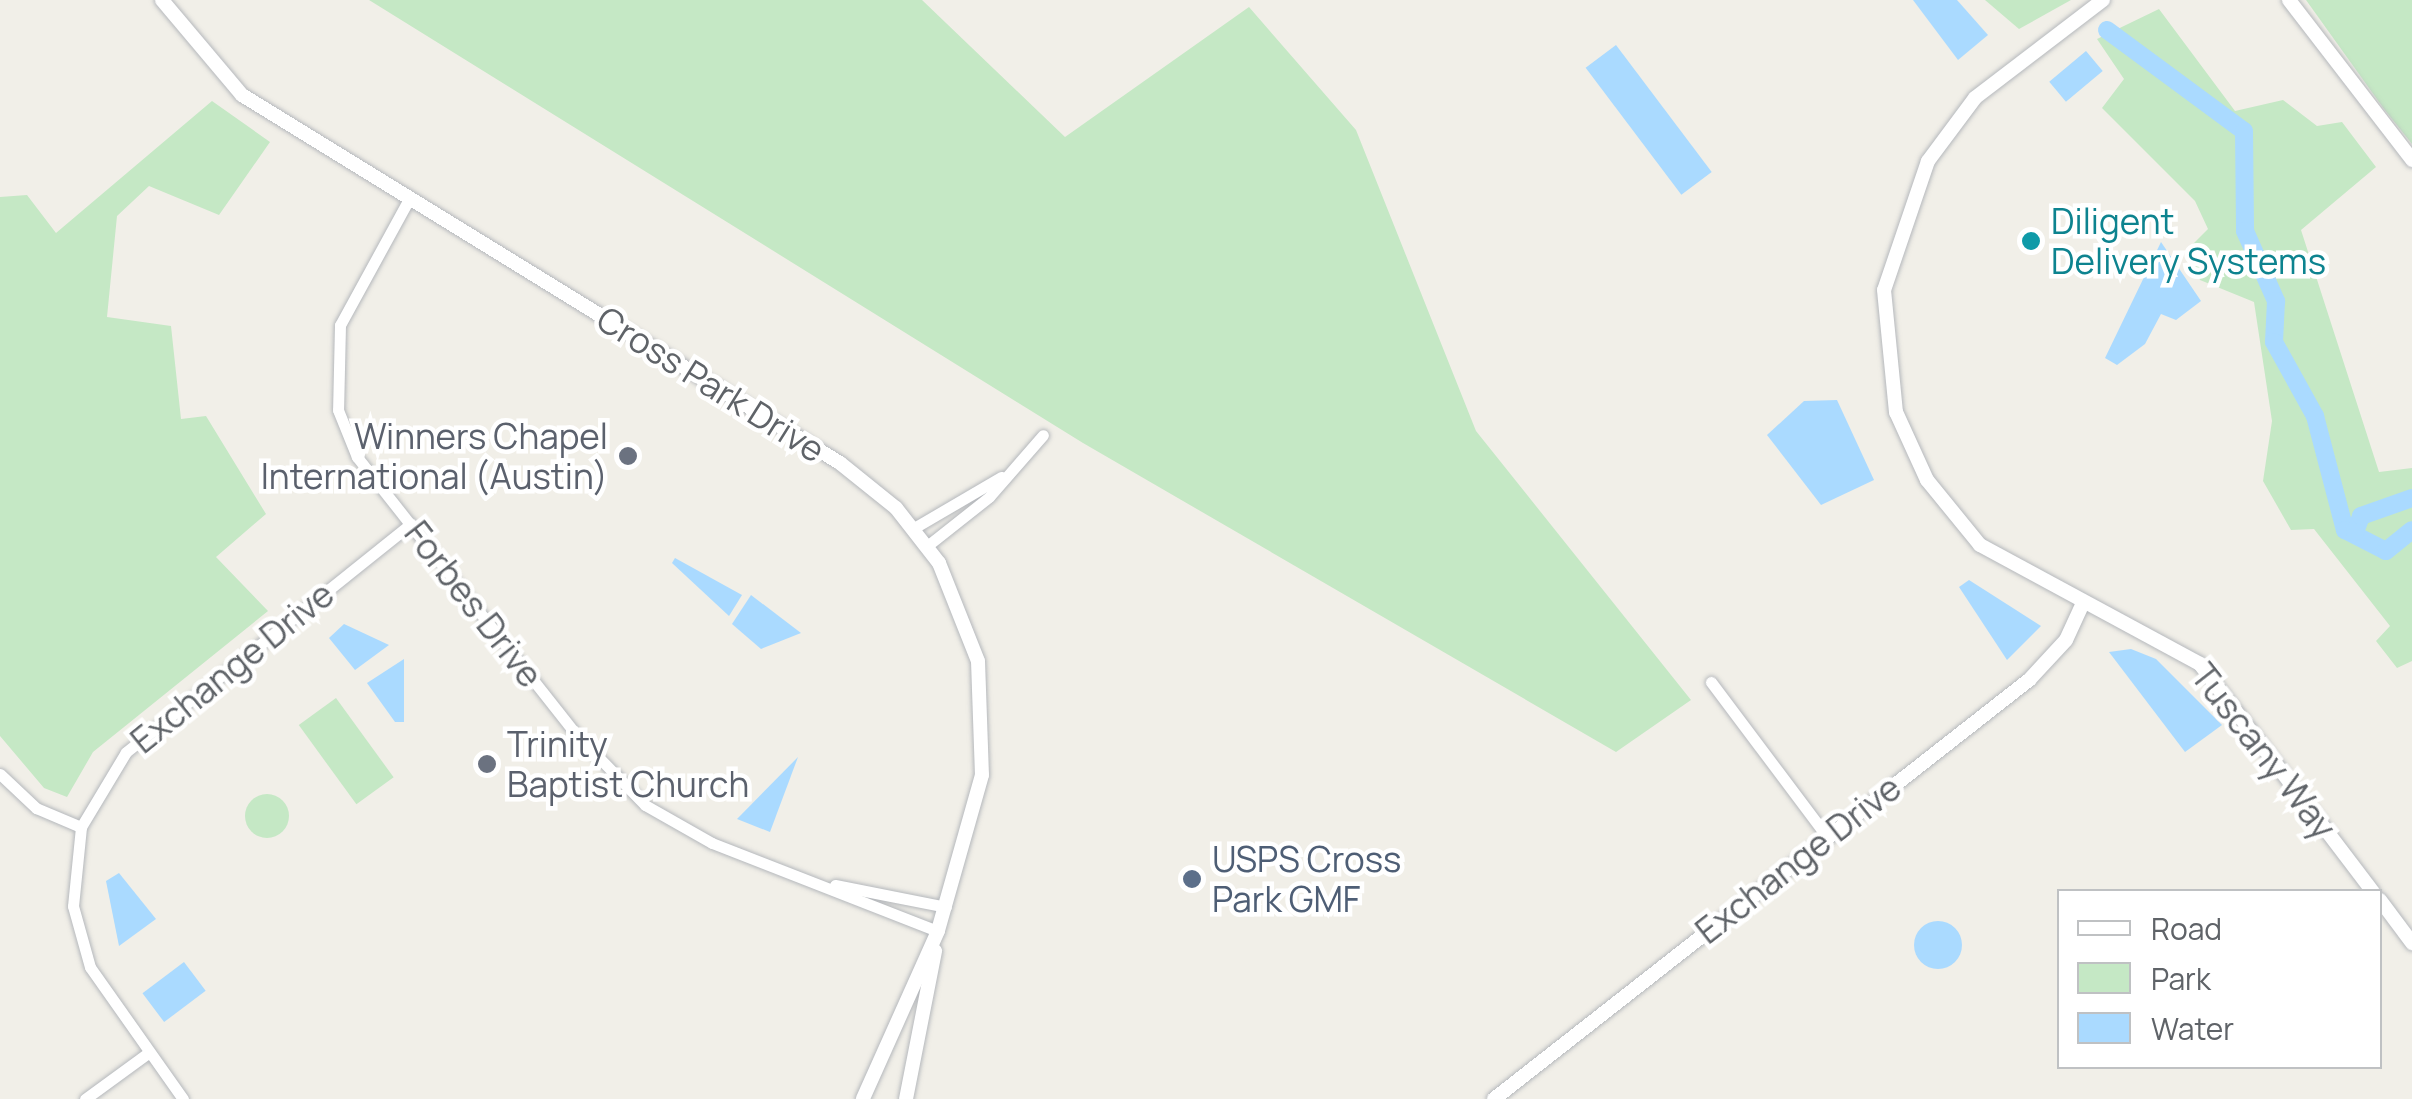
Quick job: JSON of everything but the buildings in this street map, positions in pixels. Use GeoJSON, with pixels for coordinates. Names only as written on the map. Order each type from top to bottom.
{"type":"FeatureCollection","features":[{"type":"Feature","properties":{"kind":"street","name":"Cross Park Drive"},"geometry":{"type":"LineString","coordinates":[[162,0],[242,94],[828,455],[914,528],[927,546],[969,629],[985,728],[978,804],[938,931],[863,1099]]}},
{"type":"Feature","properties":{"kind":"street","name":"Tuscany Way"},"geometry":{"type":"LineString","coordinates":[[2103,0],[1950,127],[1900,223],[1881,326],[1906,440],[1946,508],[2012,570],[2200,664],[2371,889]]}},
{"type":"Feature","properties":{"kind":"street"},"geometry":{"type":"LineString","coordinates":[[2288,0],[2412,160]]}},
{"type":"Feature","properties":{"kind":"street","name":"Forbes Drive"},"geometry":{"type":"LineString","coordinates":[[409,199],[350,298],[334,379],[358,456],[576,734],[645,805],[712,843],[831,885],[938,931]]}},
{"type":"Feature","properties":{"kind":"street"},"geometry":{"type":"LineString","coordinates":[[927,546],[1043,435]]}},
{"type":"Feature","properties":{"kind":"street"},"geometry":{"type":"LineString","coordinates":[[914,528],[1002,478]]}},
{"type":"Feature","properties":{"kind":"street","name":"Exchange Drive"},"geometry":{"type":"LineString","coordinates":[[184,1099],[148,1053],[80,938],[72,884],[81,826],[126,752],[411,524]]}},
{"type":"Feature","properties":{"kind":"street","name":"Exchange Drive"},"geometry":{"type":"LineString","coordinates":[[1494,1099],[1825,834],[2031,678],[2083,603]]}},
{"type":"Feature","properties":{"kind":"street"},"geometry":{"type":"LineString","coordinates":[[1711,682],[1825,834]]}},
{"type":"Feature","properties":{"kind":"street"},"geometry":{"type":"LineString","coordinates":[[0,774],[36,808],[81,826]]}},
{"type":"Feature","properties":{"kind":"street","name":"Forbes Drive"},"geometry":{"type":"LineString","coordinates":[[831,885],[872,886],[946,907]]}},
{"type":"Feature","properties":{"kind":"street"},"geometry":{"type":"LineString","coordinates":[[2382,903],[2412,943]]}},
{"type":"Feature","properties":{"kind":"street","name":"Cross Park Drive"},"geometry":{"type":"LineString","coordinates":[[906,1099],[938,931]]}},
{"type":"Feature","properties":{"kind":"street"},"geometry":{"type":"LineString","coordinates":[[85,1099],[148,1053]]}},
{"type":"Feature","properties":{"kind":"green space"},"geometry":{"type":"Polygon","coordinates":[[[369,0],[922,0],[1065,137],[1249,7],[1356,130],[1476,431],[1691,700],[1616,752],[1083,443],[369,0]]]}},
{"type":"Feature","properties":{"kind":"green space"},"geometry":{"type":"Polygon","coordinates":[[[1985,0],[2071,0],[2019,29],[1985,0]]]}},
{"type":"Feature","properties":{"kind":"green space"},"geometry":{"type":"Polygon","coordinates":[[[2306,0],[2412,0],[2412,144],[2384,109],[2306,0]]]}},
{"type":"Feature","properties":{"kind":"green space"},"geometry":{"type":"Polygon","coordinates":[[[2159,9],[2235,111],[2283,100],[2317,126],[2342,122],[2376,167],[2301,230],[2379,472],[2412,468],[2412,661],[2397,668],[2376,641],[2390,626],[2314,529],[2291,530],[2263,481],[2272,421],[2254,302],[2200,280],[2189,248],[2208,229],[2195,201],[2102,108],[2124,79],[2097,39],[2159,9]]]}},
{"type":"Feature","properties":{"kind":"green space"},"geometry":{"type":"Polygon","coordinates":[[[212,101],[270,142],[219,215],[149,186],[117,216],[107,317],[171,326],[181,419],[206,416],[266,514],[216,557],[268,611],[93,752],[67,797],[44,788],[0,736],[0,197],[27,195],[56,233],[212,101]]]}},
{"type":"Feature","properties":{"kind":"green space"},"geometry":{"type":"Polygon","coordinates":[[[336,698],[394,777],[356,804],[299,725],[336,698]]]}},
{"type":"Feature","properties":{"kind":"green space"},"geometry":{"type":"Polygon","coordinates":[[[267,794],[282,801],[289,816],[282,831],[267,838],[252,831],[245,816],[252,801],[267,794]]]}},
{"type":"Feature","properties":{"kind":"water"},"geometry":{"type":"Polygon","coordinates":[[[1913,0],[1957,0],[1988,35],[1958,60],[1913,0]]]}},
{"type":"Feature","properties":{"kind":"water"},"geometry":{"type":"Polygon","coordinates":[[[1616,45],[1712,172],[1681,195],[1586,68],[1616,45]]]}},
{"type":"Feature","properties":{"kind":"water"},"geometry":{"type":"Polygon","coordinates":[[[2086,51],[2103,71],[2066,102],[2049,82],[2086,51]]]}},
{"type":"Feature","properties":{"kind":"water"},"geometry":{"type":"Polygon","coordinates":[[[2161,242],[2201,301],[2176,320],[2161,314],[2145,344],[2117,365],[2105,358],[2161,242]]]}},
{"type":"Feature","properties":{"kind":"water"},"geometry":{"type":"Polygon","coordinates":[[[1837,400],[1874,480],[1821,505],[1767,435],[1804,401],[1837,400]]]}},
{"type":"Feature","properties":{"kind":"water"},"geometry":{"type":"Polygon","coordinates":[[[675,558],[742,595],[729,616],[672,563],[675,558]]]}},
{"type":"Feature","properties":{"kind":"water"},"geometry":{"type":"Polygon","coordinates":[[[1969,580],[2041,626],[2007,660],[1959,587],[1969,580]]]}},
{"type":"Feature","properties":{"kind":"water"},"geometry":{"type":"Polygon","coordinates":[[[751,595],[801,633],[761,649],[732,624],[751,595]]]}},
{"type":"Feature","properties":{"kind":"water"},"geometry":{"type":"Polygon","coordinates":[[[344,624],[389,645],[355,670],[329,638],[344,624]]]}},
{"type":"Feature","properties":{"kind":"water"},"geometry":{"type":"Polygon","coordinates":[[[2131,649],[2156,659],[2222,725],[2185,752],[2109,652],[2131,649]]]}},
{"type":"Feature","properties":{"kind":"water"},"geometry":{"type":"Polygon","coordinates":[[[404,659],[404,722],[395,722],[367,683],[404,659]]]}},
{"type":"Feature","properties":{"kind":"water"},"geometry":{"type":"Polygon","coordinates":[[[798,757],[770,832],[737,819],[798,757]]]}},
{"type":"Feature","properties":{"kind":"water"},"geometry":{"type":"Polygon","coordinates":[[[119,873],[156,919],[119,946],[106,881],[119,873]]]}},
{"type":"Feature","properties":{"kind":"water"},"geometry":{"type":"Polygon","coordinates":[[[1938,921],[1955,928],[1962,945],[1955,962],[1938,969],[1921,962],[1914,945],[1921,928],[1938,921]]]}},
{"type":"Feature","properties":{"kind":"water"},"geometry":{"type":"Polygon","coordinates":[[[184,962],[206,991],[164,1022],[142,993],[184,962]]]}},
{"type":"Feature","properties":{"kind":"waterway"},"geometry":{"type":"LineString","coordinates":[[2107,30],[2244,131],[2245,231],[2276,301],[2274,342],[2315,416],[2345,530],[2386,551],[2412,530]]}},
{"type":"Feature","properties":{"kind":"waterway"},"geometry":{"type":"LineString","coordinates":[[2355,532],[2361,516],[2412,498]]}},
{"type":"Feature","properties":{"kind":"place","name":"Diligent Delivery Systems"},"geometry":{"type":"Point","coordinates":[2031,241]}},
{"type":"Feature","properties":{"kind":"place","name":"Winners Chapel International (Austin)"},"geometry":{"type":"Point","coordinates":[628,456]}},
{"type":"Feature","properties":{"kind":"place","name":"Trinity Baptist Church"},"geometry":{"type":"Point","coordinates":[487,764]}},
{"type":"Feature","properties":{"kind":"place","name":"USPS Cross Park GMF"},"geometry":{"type":"Point","coordinates":[1192,879]}}]}
